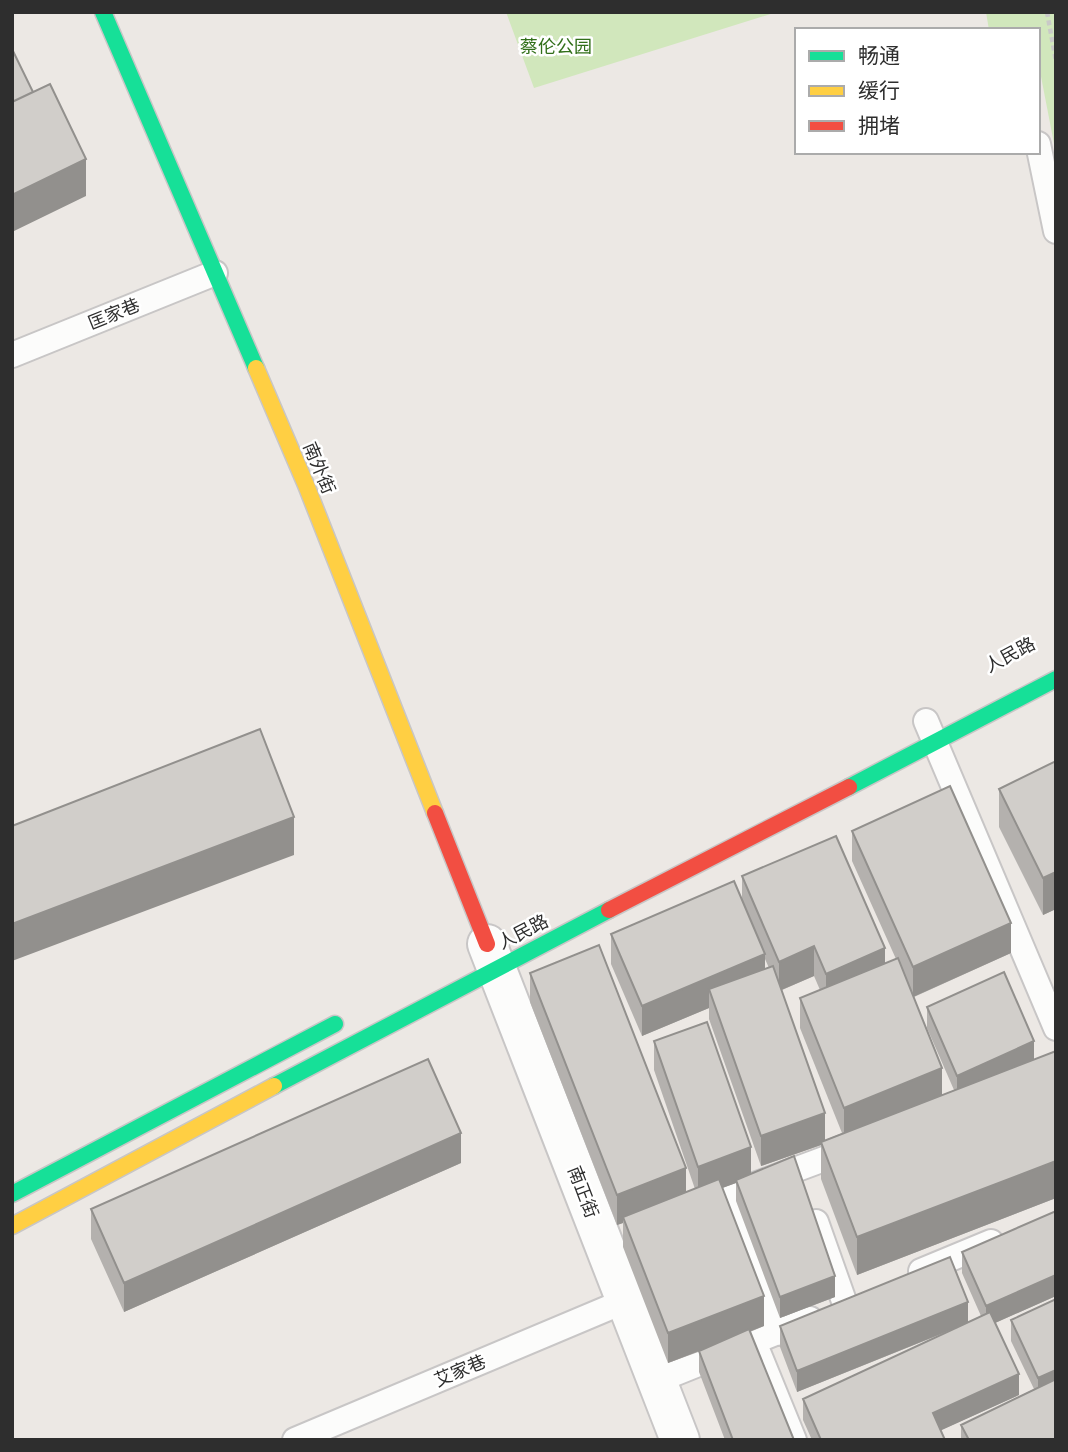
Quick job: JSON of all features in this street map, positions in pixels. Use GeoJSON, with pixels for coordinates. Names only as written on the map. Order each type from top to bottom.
{"type":"FeatureCollection","features":[{"type":"Feature","properties":{"kind":"street","name":"南外街"},"geometry":{"type":"LineString","coordinates":[[103,12],[306,485],[490,950]]}},
{"type":"Feature","properties":{"kind":"street","name":"人民路"},"geometry":{"type":"LineString","coordinates":[[12,1226],[490,950],[928,727],[1056,679]]}},
{"type":"Feature","properties":{"kind":"street","name":"南正街"},"geometry":{"type":"LineString","coordinates":[[490,950],[613,1239],[625,1301],[680,1440]]}},
{"type":"Feature","properties":{"kind":"street"},"geometry":{"type":"LineString","coordinates":[[12,1194],[353,1014]]}},
{"type":"Feature","properties":{"kind":"lane"},"geometry":{"type":"LineString","coordinates":[[1040,154],[1056,231]]}},
{"type":"Feature","properties":{"kind":"lane","name":"匡家巷"},"geometry":{"type":"LineString","coordinates":[[12,355],[215,273]]}},
{"type":"Feature","properties":{"kind":"lane"},"geometry":{"type":"LineString","coordinates":[[928,727],[1056,1028]]}},
{"type":"Feature","properties":{"kind":"lane"},"geometry":{"type":"LineString","coordinates":[[675,1215],[875,1141]]}},
{"type":"Feature","properties":{"kind":"lane"},"geometry":{"type":"LineString","coordinates":[[797,1169],[845,1304]]}},
{"type":"Feature","properties":{"kind":"lane"},"geometry":{"type":"LineString","coordinates":[[726,1195],[777,1333]]}},
{"type":"Feature","properties":{"kind":"lane"},"geometry":{"type":"LineString","coordinates":[[895,1283],[1006,1235]]}},
{"type":"Feature","properties":{"kind":"lane"},"geometry":{"type":"LineString","coordinates":[[656,1381],[870,1293]]}},
{"type":"Feature","properties":{"kind":"lane","name":"艾家巷"},"geometry":{"type":"LineString","coordinates":[[295,1440],[625,1301]]}},
{"type":"Feature","properties":{"kind":"lane"},"geometry":{"type":"LineString","coordinates":[[754,1342],[794,1440]]}},
{"type":"Feature","properties":{"kind":"path"},"geometry":{"type":"LineString","coordinates":[[1048,12],[1056,61]]}},
{"type":"Feature","properties":{"kind":"green space","name":"蔡伦公园"},"geometry":{"type":"Polygon","coordinates":[[[506,12],[777,12],[534,88],[506,12]]]}},
{"type":"Feature","properties":{"kind":"green space"},"geometry":{"type":"Polygon","coordinates":[[[986,12],[1056,12],[1056,154],[1040,71],[1040,28],[989,28],[986,12]]]}},
{"type":"Feature","properties":{"kind":"building"},"geometry":{"type":"Polygon","coordinates":[[[12,49],[33,92],[12,102],[12,49]]]}},
{"type":"Feature","properties":{"kind":"building"},"geometry":{"type":"Polygon","coordinates":[[[50,84],[86,159],[12,195],[12,102],[50,84]]]}},
{"type":"Feature","properties":{"kind":"building"},"geometry":{"type":"Polygon","coordinates":[[[260,729],[294,817],[12,924],[12,826],[260,729]]]}},
{"type":"Feature","properties":{"kind":"building"},"geometry":{"type":"Polygon","coordinates":[[[1056,761],[1056,872],[1043,878],[999,789],[1056,761]]]}},
{"type":"Feature","properties":{"kind":"building"},"geometry":{"type":"Polygon","coordinates":[[[950,786],[1011,923],[913,967],[852,831],[950,786]]]}},
{"type":"Feature","properties":{"kind":"building"},"geometry":{"type":"Polygon","coordinates":[[[836,836],[885,948],[826,974],[814,946],[779,962],[742,876],[836,836]]]}},
{"type":"Feature","properties":{"kind":"building"},"geometry":{"type":"Polygon","coordinates":[[[734,881],[765,954],[642,1006],[611,934],[734,881]]]}},
{"type":"Feature","properties":{"kind":"building"},"geometry":{"type":"Polygon","coordinates":[[[599,945],[686,1168],[617,1195],[530,973],[599,945]]]}},
{"type":"Feature","properties":{"kind":"building"},"geometry":{"type":"Polygon","coordinates":[[[898,958],[942,1068],[844,1108],[800,998],[898,958]]]}},
{"type":"Feature","properties":{"kind":"building"},"geometry":{"type":"Polygon","coordinates":[[[773,966],[825,1113],[761,1136],[709,989],[773,966]]]}},
{"type":"Feature","properties":{"kind":"building"},"geometry":{"type":"Polygon","coordinates":[[[1004,972],[1034,1041],[957,1076],[927,1007],[1004,972]]]}},
{"type":"Feature","properties":{"kind":"building"},"geometry":{"type":"Polygon","coordinates":[[[707,1022],[751,1147],[698,1167],[654,1041],[707,1022]]]}},
{"type":"Feature","properties":{"kind":"building"},"geometry":{"type":"Polygon","coordinates":[[[1056,1051],[1056,1161],[857,1237],[821,1142],[1056,1051]]]}},
{"type":"Feature","properties":{"kind":"building"},"geometry":{"type":"Polygon","coordinates":[[[428,1059],[461,1133],[124,1283],[91,1209],[428,1059]]]}},
{"type":"Feature","properties":{"kind":"building"},"geometry":{"type":"Polygon","coordinates":[[[794,1156],[835,1276],[780,1297],[736,1180],[794,1156]]]}},
{"type":"Feature","properties":{"kind":"building"},"geometry":{"type":"Polygon","coordinates":[[[719,1179],[764,1296],[668,1333],[623,1217],[719,1179]]]}},
{"type":"Feature","properties":{"kind":"building"},"geometry":{"type":"Polygon","coordinates":[[[1056,1211],[1056,1275],[986,1306],[962,1252],[1056,1211]]]}},
{"type":"Feature","properties":{"kind":"building"},"geometry":{"type":"Polygon","coordinates":[[[950,1257],[968,1302],[797,1371],[780,1326],[950,1257]]]}},
{"type":"Feature","properties":{"kind":"building"},"geometry":{"type":"Polygon","coordinates":[[[1056,1299],[1056,1370],[1038,1378],[1011,1320],[1056,1299]]]}},
{"type":"Feature","properties":{"kind":"building"},"geometry":{"type":"Polygon","coordinates":[[[990,1312],[1019,1374],[933,1413],[945,1440],[821,1440],[803,1399],[990,1312]]]}},
{"type":"Feature","properties":{"kind":"building"},"geometry":{"type":"Polygon","coordinates":[[[749,1329],[794,1440],[733,1440],[699,1351],[749,1329]]]}},
{"type":"Feature","properties":{"kind":"building"},"geometry":{"type":"Polygon","coordinates":[[[1056,1379],[1056,1440],[969,1440],[961,1425],[1056,1379]]]}},
{"type":"Feature","properties":{"kind":"traffic: fast"},"geometry":{"type":"LineString","coordinates":[[103,12],[256,368]]}},
{"type":"Feature","properties":{"kind":"traffic: fast"},"geometry":{"type":"LineString","coordinates":[[849,787],[1056,679]]}},
{"type":"Feature","properties":{"kind":"traffic: fast"},"geometry":{"type":"LineString","coordinates":[[274,1086],[609,910]]}},
{"type":"Feature","properties":{"kind":"traffic: fast"},"geometry":{"type":"LineString","coordinates":[[12,1194],[335,1024]]}},
{"type":"Feature","properties":{"kind":"traffic: slow"},"geometry":{"type":"LineString","coordinates":[[256,368],[306,485],[435,813]]}},
{"type":"Feature","properties":{"kind":"traffic: slow"},"geometry":{"type":"LineString","coordinates":[[12,1226],[274,1086]]}},
{"type":"Feature","properties":{"kind":"traffic: jam"},"geometry":{"type":"LineString","coordinates":[[609,910],[849,787]]}},
{"type":"Feature","properties":{"kind":"traffic: jam"},"geometry":{"type":"LineString","coordinates":[[435,813],[487,944]]}}]}
